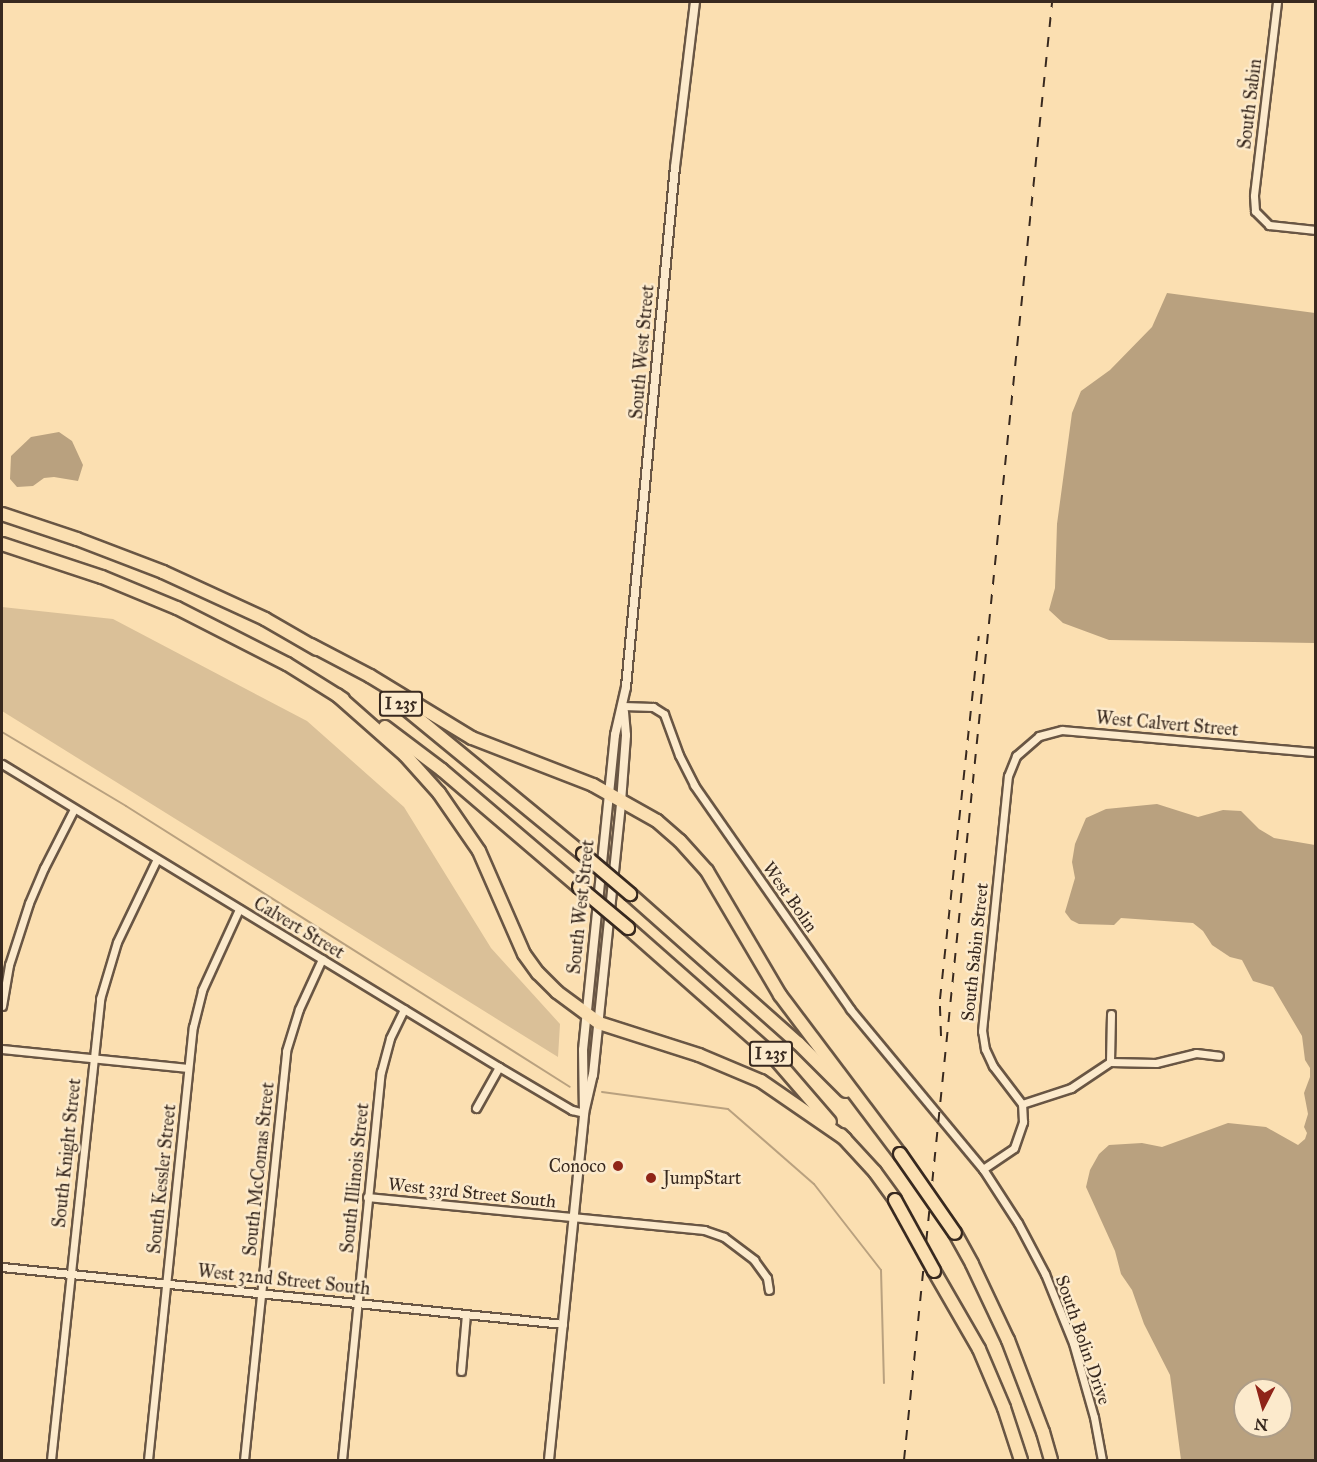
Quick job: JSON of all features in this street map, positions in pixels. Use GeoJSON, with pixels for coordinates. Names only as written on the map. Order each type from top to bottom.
{"type":"FeatureCollection","features":[{"type":"Feature","properties":{"kind":"highway","name":"I 235"},"geometry":{"type":"LineString","coordinates":[[2,514],[77,538],[163,572],[265,619],[311,645],[425,722],[630,894],[798,1043],[871,1116],[955,1233],[1008,1340],[1043,1432],[1051,1461]]}},
{"type":"Feature","properties":{"kind":"highway","name":"I 235"},"geometry":{"type":"LineString","coordinates":[[2,544],[102,577],[177,608],[287,664],[337,695],[442,770],[628,928],[773,1056],[875,1172],[895,1200],[979,1349],[1004,1408],[1021,1461]]}},
{"type":"Feature","properties":{"kind":"highway"},"geometry":{"type":"LineString","coordinates":[[311,645],[370,676],[472,738],[609,794],[657,821],[680,841],[707,871],[766,975],[871,1116]]}},
{"type":"Feature","properties":{"kind":"highway"},"geometry":{"type":"LineString","coordinates":[[337,695],[378,729],[425,775],[439,793],[479,851],[528,960],[547,982],[598,1023],[742,1072],[776,1090],[844,1139]]}},
{"type":"Feature","properties":{"kind":"street","name":"South West Street"},"geometry":{"type":"LineString","coordinates":[[549,1461],[584,1113],[583,1050],[615,735],[623,706],[676,159],[694,2]]}},
{"type":"Feature","properties":{"kind":"street","name":"South Sabin"},"geometry":{"type":"LineString","coordinates":[[1277,2],[1254,196],[1255,211],[1269,225],[1316,230]]}},
{"type":"Feature","properties":{"kind":"street","name":"South West Street"},"geometry":{"type":"LineString","coordinates":[[584,1113],[593,1075],[621,802],[626,735],[623,706]]}},
{"type":"Feature","properties":{"kind":"street","name":"West Bolin"},"geometry":{"type":"LineString","coordinates":[[623,706],[653,707],[664,714],[679,755],[694,785],[850,1009],[939,1117]]}},
{"type":"Feature","properties":{"kind":"street","name":"West Calvert Street"},"geometry":{"type":"LineString","coordinates":[[1022,749],[1039,736],[1062,730],[1316,752]]}},
{"type":"Feature","properties":{"kind":"street","name":"South Sabin Street"},"geometry":{"type":"LineString","coordinates":[[1022,749],[1008,776],[982,1031],[985,1049],[993,1066],[1022,1104]]}},
{"type":"Feature","properties":{"kind":"street","name":"Calvert Street"},"geometry":{"type":"LineString","coordinates":[[2,764],[499,1067],[572,1110],[584,1113]]}},
{"type":"Feature","properties":{"kind":"street"},"geometry":{"type":"LineString","coordinates":[[2,1006],[9,965],[24,919],[44,868],[74,810]]}},
{"type":"Feature","properties":{"kind":"street","name":"South Knight Street"},"geometry":{"type":"LineString","coordinates":[[51,1461],[100,999],[111,956],[157,859]]}},
{"type":"Feature","properties":{"kind":"street","name":"South Kessler Street"},"geometry":{"type":"LineString","coordinates":[[148,1461],[193,1027],[202,990],[239,909]]}},
{"type":"Feature","properties":{"kind":"street","name":"South McComas Street"},"geometry":{"type":"LineString","coordinates":[[244,1461],[288,1043],[304,996],[322,959]]}},
{"type":"Feature","properties":{"kind":"street","name":"South Illinois Street"},"geometry":{"type":"LineString","coordinates":[[342,1461],[367,1197],[384,1056],[404,1009]]}},
{"type":"Feature","properties":{"kind":"street"},"geometry":{"type":"LineString","coordinates":[[1110,1062],[1111,1014]]}},
{"type":"Feature","properties":{"kind":"street"},"geometry":{"type":"LineString","coordinates":[[2,1049],[188,1068]]}},
{"type":"Feature","properties":{"kind":"street"},"geometry":{"type":"LineString","coordinates":[[983,1169],[1006,1155],[1017,1142],[1022,1129],[1022,1104],[1071,1088],[1110,1062],[1156,1063],[1196,1053],[1219,1056]]}},
{"type":"Feature","properties":{"kind":"street"},"geometry":{"type":"LineString","coordinates":[[476,1108],[499,1067]]}},
{"type":"Feature","properties":{"kind":"street","name":"South Bolin Drive"},"geometry":{"type":"LineString","coordinates":[[939,1117],[983,1169],[1018,1223],[1060,1309],[1085,1383],[1102,1461]]}},
{"type":"Feature","properties":{"kind":"street","name":"West 33rd Street South"},"geometry":{"type":"LineString","coordinates":[[367,1197],[704,1230],[724,1237],[759,1266],[767,1278],[769,1290]]}},
{"type":"Feature","properties":{"kind":"street","name":"West 32nd Street South"},"geometry":{"type":"LineString","coordinates":[[2,1267],[563,1324]]}},
{"type":"Feature","properties":{"kind":"street"},"geometry":{"type":"LineString","coordinates":[[461,1371],[466,1314]]}},
{"type":"Feature","properties":{"kind":"shaded area"},"geometry":{"type":"Polygon","coordinates":[[[1167,293],[1315,313],[1315,643],[1109,640],[1063,623],[1049,610],[1055,588],[1057,524],[1072,413],[1081,391],[1110,370],[1152,327],[1167,293]]]}},
{"type":"Feature","properties":{"kind":"shaded area"},"geometry":{"type":"Polygon","coordinates":[[[59,432],[72,441],[83,465],[78,481],[54,477],[44,478],[33,486],[17,487],[10,479],[11,456],[31,437],[59,432]]]}},
{"type":"Feature","properties":{"kind":"shaded area"},"geometry":{"type":"Polygon","coordinates":[[[2,607],[113,619],[307,721],[404,807],[491,948],[560,1024],[558,1057],[2,711],[2,607]]]}},
{"type":"Feature","properties":{"kind":"shaded area"},"geometry":{"type":"Polygon","coordinates":[[[1157,804],[1198,817],[1223,810],[1241,811],[1259,829],[1274,838],[1315,845],[1315,1460],[1181,1460],[1170,1375],[1144,1324],[1132,1290],[1121,1274],[1115,1251],[1086,1187],[1090,1170],[1099,1154],[1109,1145],[1142,1143],[1162,1147],[1228,1123],[1266,1127],[1298,1145],[1305,1139],[1307,1133],[1304,1127],[1308,1114],[1304,1093],[1310,1077],[1302,1036],[1273,987],[1253,981],[1242,960],[1230,957],[1212,945],[1203,931],[1193,923],[1121,918],[1114,925],[1079,924],[1071,920],[1065,912],[1075,878],[1072,862],[1075,844],[1086,818],[1106,809],[1157,804]]]}},
{"type":"Feature","properties":{"kind":"waterway"},"geometry":{"type":"LineString","coordinates":[[2,732],[126,806],[570,1087]]}},
{"type":"Feature","properties":{"kind":"waterway"},"geometry":{"type":"LineString","coordinates":[[602,1092],[728,1109],[814,1184],[881,1270],[884,1383]]}},
{"type":"Feature","properties":{"kind":"railway"},"geometry":{"type":"LineString","coordinates":[[904,1460],[1052,2]]}},
{"type":"Feature","properties":{"kind":"railway"},"geometry":{"type":"LineString","coordinates":[[941,1036],[940,999],[979,636]]}},
{"type":"Feature","properties":{"kind":"place","name":"Conoco"},"geometry":{"type":"Point","coordinates":[618,1166]}},
{"type":"Feature","properties":{"kind":"place","name":"JumpStart"},"geometry":{"type":"Point","coordinates":[651,1178]}}]}
